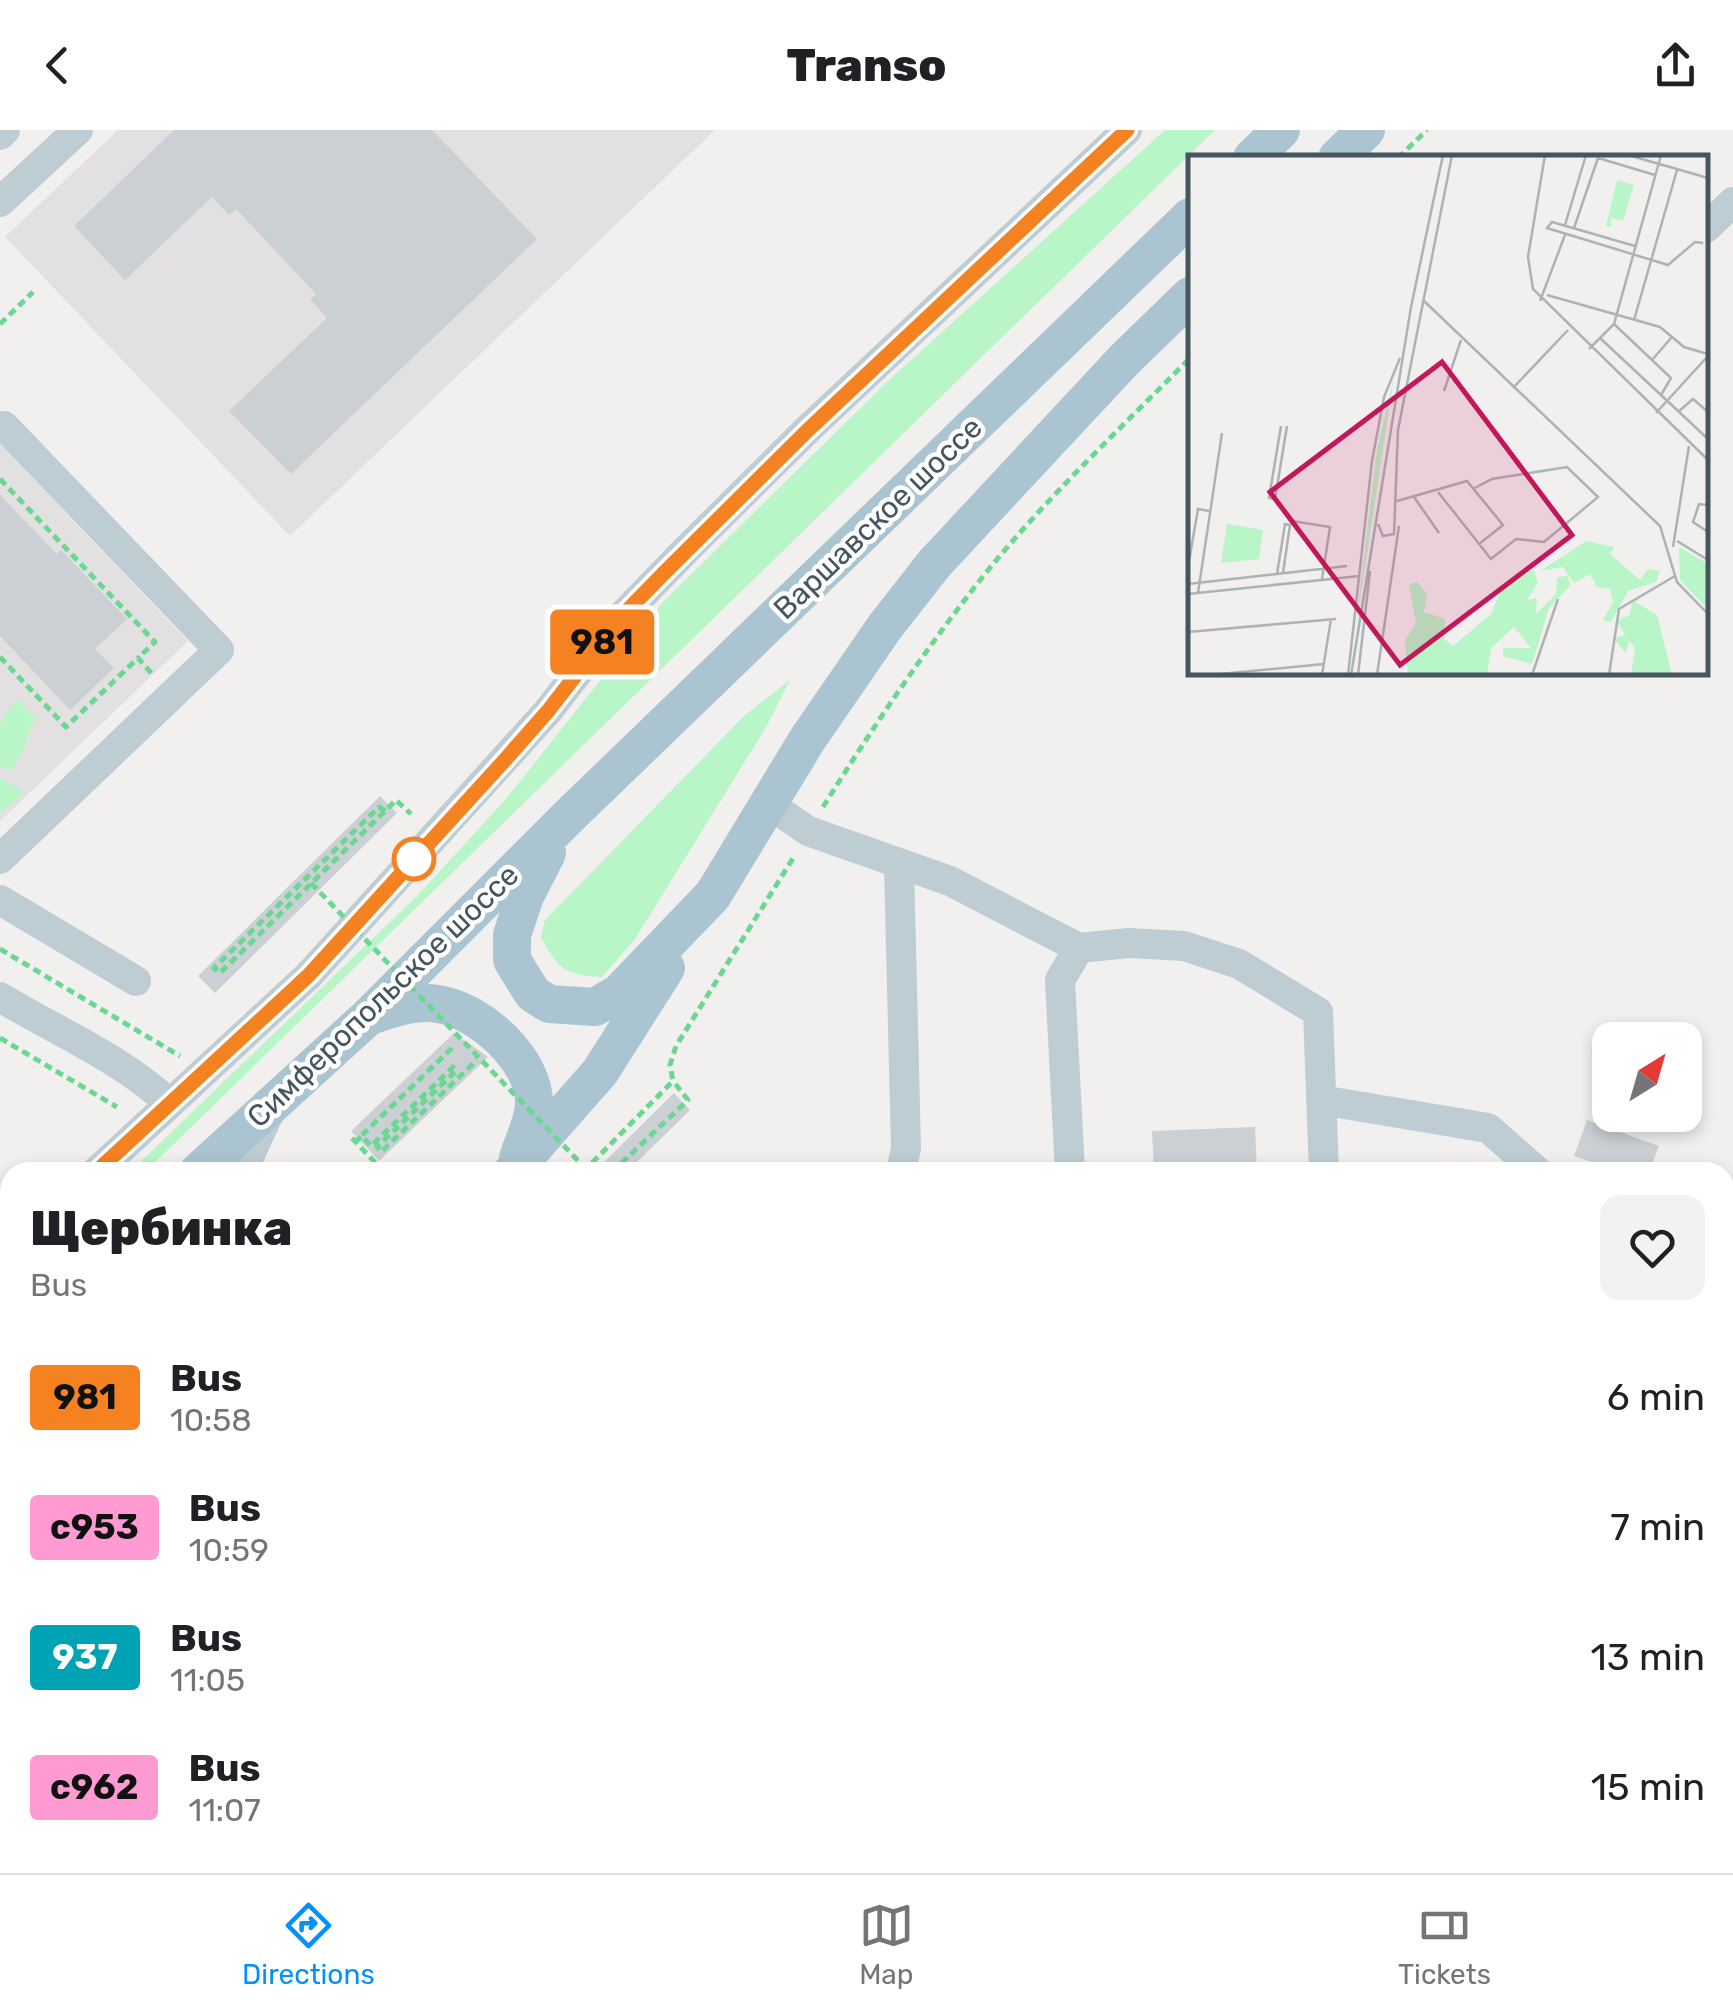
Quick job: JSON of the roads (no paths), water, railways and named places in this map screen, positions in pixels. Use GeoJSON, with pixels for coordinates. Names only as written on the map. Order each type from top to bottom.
{"type":"FeatureCollection","features":[{"type":"Feature","properties":{"kind":"main road"},"geometry":{"type":"LineString","coordinates":[[1255,155],[1281,130]]}},
{"type":"Feature","properties":{"kind":"main road"},"geometry":{"type":"LineString","coordinates":[[1340,155],[1366,130]]}},
{"type":"Feature","properties":{"kind":"main road","name":"Варшавское шоссе"},"geometry":{"type":"LineString","coordinates":[[566,819],[1188,219]]}},
{"type":"Feature","properties":{"kind":"main road"},"geometry":{"type":"LineString","coordinates":[[521,1162],[600,1072],[808,740],[884,628],[934,564],[1033,455],[1188,298]]}},
{"type":"Feature","properties":{"kind":"main road"},"geometry":{"type":"LineString","coordinates":[[566,819],[524,896],[512,935],[512,960],[521,978],[533,994],[549,1004],[595,1007],[619,993],[713,895]]}},
{"type":"Feature","properties":{"kind":"main road","name":"Симферопольское шоссе"},"geometry":{"type":"LineString","coordinates":[[209,1162],[368,1016],[566,819]]}},
{"type":"Feature","properties":{"kind":"main road"},"geometry":{"type":"LineString","coordinates":[[368,1016],[405,1004],[440,1004],[483,1021],[522,1062],[534,1104],[516,1162]]}},
{"type":"Feature","properties":{"kind":"street"},"geometry":{"type":"LineString","coordinates":[[0,202],[78,130]]}},
{"type":"Feature","properties":{"kind":"street"},"geometry":{"type":"LineString","coordinates":[[107,1162],[309,975],[548,711],[620,618],[808,430],[1127,130]]}},
{"type":"Feature","properties":{"kind":"street"},"geometry":{"type":"LineString","coordinates":[[1708,226],[1733,202]]}},
{"type":"Feature","properties":{"kind":"street"},"geometry":{"type":"LineString","coordinates":[[0,858],[218,650],[4,426]]}},
{"type":"Feature","properties":{"kind":"street"},"geometry":{"type":"LineString","coordinates":[[768,804],[808,831],[950,881],[1079,948],[1129,943],[1184,946],[1239,964],[1318,1012],[1324,1162]]}},
{"type":"Feature","properties":{"kind":"street"},"geometry":{"type":"LineString","coordinates":[[899,865],[906,1148],[903,1162]]}},
{"type":"Feature","properties":{"kind":"street"},"geometry":{"type":"LineString","coordinates":[[0,900],[136,981]]}},
{"type":"Feature","properties":{"kind":"street"},"geometry":{"type":"LineString","coordinates":[[1069,1162],[1060,980],[1079,948]]}},
{"type":"Feature","properties":{"kind":"street"},"geometry":{"type":"LineString","coordinates":[[0,997],[118,1065],[170,1104]]}},
{"type":"Feature","properties":{"kind":"street"},"geometry":{"type":"LineString","coordinates":[[1321,1100],[1488,1128],[1527,1162]]}},
{"type":"Feature","properties":{"kind":"street"},"geometry":{"type":"LineString","coordinates":[[247,1162],[274,1102]]}}]}
